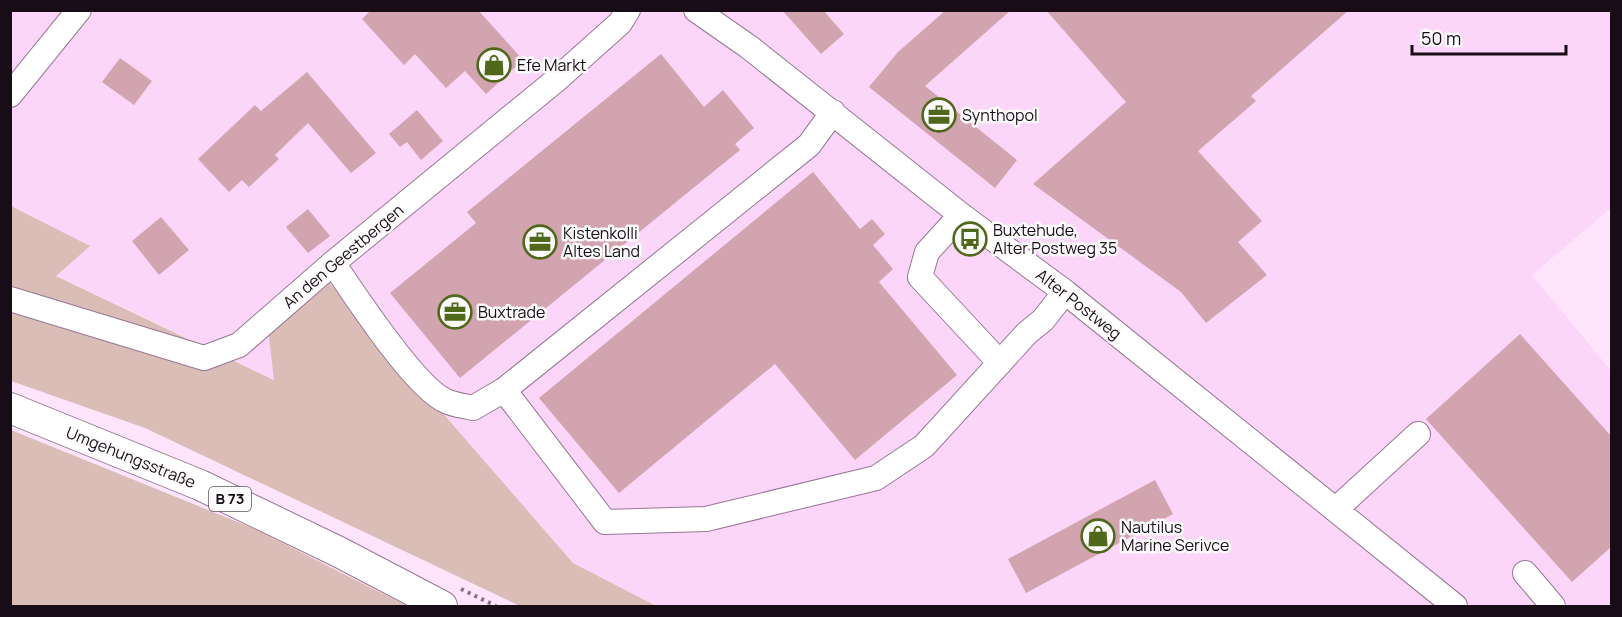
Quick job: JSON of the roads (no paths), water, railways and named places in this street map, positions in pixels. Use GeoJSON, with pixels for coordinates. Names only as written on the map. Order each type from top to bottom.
{"type":"FeatureCollection","features":[{"type":"Feature","properties":{"kind":"main road","name":"Umgehungsstraße"},"geometry":{"type":"LineString","coordinates":[[10,408],[200,485],[339,552],[442,606]]}},
{"type":"Feature","properties":{"kind":"street"},"geometry":{"type":"LineString","coordinates":[[10,95],[79,10]]}},
{"type":"Feature","properties":{"kind":"street","name":"Alter Postweg"},"geometry":{"type":"LineString","coordinates":[[696,10],[749,47],[961,215],[1065,292],[1455,606]]}},
{"type":"Feature","properties":{"kind":"street","name":"An den Geestbergen"},"geometry":{"type":"LineString","coordinates":[[10,300],[204,358],[238,345],[333,263],[546,89],[617,15]]}},
{"type":"Feature","properties":{"kind":"street"},"geometry":{"type":"LineString","coordinates":[[333,263],[373,323],[425,385],[445,401],[473,408],[504,390],[809,145],[833,112]]}},
{"type":"Feature","properties":{"kind":"street"},"geometry":{"type":"LineString","coordinates":[[961,215],[927,252],[920,278],[1000,363]]}},
{"type":"Feature","properties":{"kind":"street"},"geometry":{"type":"LineString","coordinates":[[504,390],[605,522],[706,519],[876,478],[924,446],[1043,320],[1065,292]]}},
{"type":"Feature","properties":{"kind":"street"},"geometry":{"type":"LineString","coordinates":[[1336,509],[1418,434]]}},
{"type":"Feature","properties":{"kind":"street"},"geometry":{"type":"LineString","coordinates":[[1525,573],[1553,606]]}},
{"type":"Feature","properties":{"kind":"place","name":"Efe Markt"},"geometry":{"type":"Point","coordinates":[494,65]}},
{"type":"Feature","properties":{"kind":"place","name":"Synthopol"},"geometry":{"type":"Point","coordinates":[939,115]}},
{"type":"Feature","properties":{"kind":"place","name":"Buxtehude, Alter Postweg 35"},"geometry":{"type":"Point","coordinates":[970,239]}},
{"type":"Feature","properties":{"kind":"place","name":"Kistenkolli Altes Land"},"geometry":{"type":"Point","coordinates":[540,242]}},
{"type":"Feature","properties":{"kind":"place","name":"Buxtrade"},"geometry":{"type":"Point","coordinates":[455,312]}},
{"type":"Feature","properties":{"kind":"place","name":"Nautilus Marine Serivce"},"geometry":{"type":"Point","coordinates":[1098,536]}}]}
